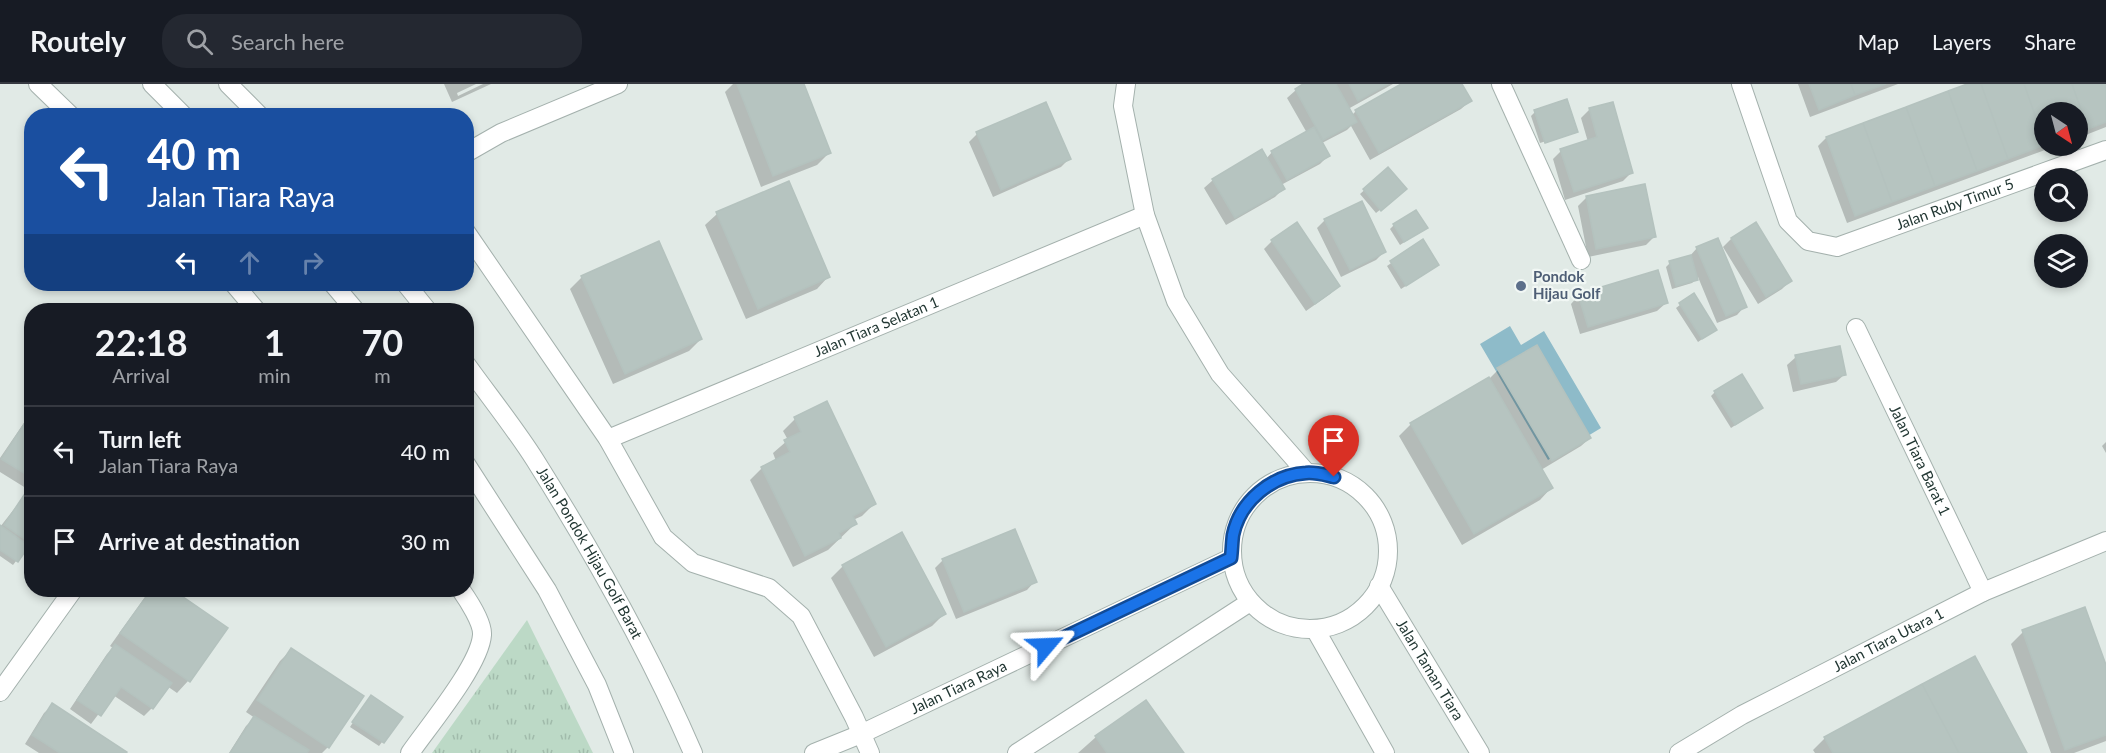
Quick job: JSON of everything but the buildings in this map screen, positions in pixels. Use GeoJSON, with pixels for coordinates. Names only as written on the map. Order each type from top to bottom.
{"type":"FeatureCollection","features":[{"type":"Feature","properties":{"kind":"street"},"geometry":{"type":"LineString","coordinates":[[38,84],[62,108]]}},
{"type":"Feature","properties":{"kind":"street"},"geometry":{"type":"LineString","coordinates":[[152,84],[176,108]]}},
{"type":"Feature","properties":{"kind":"street"},"geometry":{"type":"LineString","coordinates":[[228,84],[252,108]]}},
{"type":"Feature","properties":{"kind":"street"},"geometry":{"type":"LineString","coordinates":[[474,148],[501,133],[618,84]]}},
{"type":"Feature","properties":{"kind":"street"},"geometry":{"type":"LineString","coordinates":[[1126,84],[1123,106],[1145,215],[1176,301],[1220,374],[1307,473]]}},
{"type":"Feature","properties":{"kind":"street"},"geometry":{"type":"LineString","coordinates":[[1501,84],[1581,260]]}},
{"type":"Feature","properties":{"kind":"street","name":"Jalan Ruby Timur 5"},"geometry":{"type":"LineString","coordinates":[[1742,84],[1788,220],[1808,241],[1837,247],[2106,150]]}},
{"type":"Feature","properties":{"kind":"street","name":"Jalan Tiara Selatan 1"},"geometry":{"type":"LineString","coordinates":[[608,439],[1145,215]]}},
{"type":"Feature","properties":{"kind":"street"},"geometry":{"type":"LineString","coordinates":[[474,244],[608,439],[663,537],[693,563],[769,588],[801,616],[870,753]]}},
{"type":"Feature","properties":{"kind":"street"},"geometry":{"type":"LineString","coordinates":[[240,291],[250,303]]}},
{"type":"Feature","properties":{"kind":"street"},"geometry":{"type":"LineString","coordinates":[[339,291],[349,303]]}},
{"type":"Feature","properties":{"kind":"street"},"geometry":{"type":"LineString","coordinates":[[412,291],[421,303]]}},
{"type":"Feature","properties":{"kind":"street","name":"Jalan Tiara Barat 1"},"geometry":{"type":"LineString","coordinates":[[1856,328],[1983,592]]}},
{"type":"Feature","properties":{"kind":"street","name":"Jalan Pondok Hijau Golf Barat"},"geometry":{"type":"LineString","coordinates":[[474,375],[534,458],[604,576],[671,701],[693,753]]}},
{"type":"Feature","properties":{"kind":"street"},"geometry":{"type":"LineString","coordinates":[[1307,473],[1334,477],[1358,489],[1376,509],[1386,534],[1387,560],[1379,586],[1363,608],[1341,623],[1315,629],[1291,627],[1268,618],[1250,602],[1237,581],[1231,558],[1233,534],[1242,512],[1257,493],[1281,478],[1307,473]]}},
{"type":"Feature","properties":{"kind":"street"},"geometry":{"type":"LineString","coordinates":[[474,476],[547,590],[597,685],[624,753]]}},
{"type":"Feature","properties":{"kind":"street","name":"Jalan Tiara Utara 1"},"geometry":{"type":"LineString","coordinates":[[1679,753],[1743,715],[1983,592],[2106,542]]}},
{"type":"Feature","properties":{"kind":"street","name":"Jalan Tiara Raya"},"geometry":{"type":"LineString","coordinates":[[814,753],[861,734],[1231,558]]}},
{"type":"Feature","properties":{"kind":"street","name":"Jalan Taman Tiara"},"geometry":{"type":"LineString","coordinates":[[1379,586],[1480,753]]}},
{"type":"Feature","properties":{"kind":"street"},"geometry":{"type":"LineString","coordinates":[[0,692],[68,597]]}},
{"type":"Feature","properties":{"kind":"street"},"geometry":{"type":"LineString","coordinates":[[410,753],[474,663],[482,634],[472,605],[466,597]]}},
{"type":"Feature","properties":{"kind":"street"},"geometry":{"type":"LineString","coordinates":[[1017,753],[1250,602]]}},
{"type":"Feature","properties":{"kind":"street"},"geometry":{"type":"LineString","coordinates":[[1315,629],[1385,753]]}},
{"type":"Feature","properties":{"kind":"green space"},"geometry":{"type":"Polygon","coordinates":[[[527,620],[593,753],[432,753],[527,620]]]}},
{"type":"Feature","properties":{"kind":"water"},"geometry":{"type":"Polygon","coordinates":[[[1510,326],[1521,345],[1544,331],[1601,428],[1548,460],[1480,344],[1510,326]]]}},
{"type":"Feature","properties":{"kind":"place","name":"Pondok Hijau Golf"},"geometry":{"type":"Point","coordinates":[1521,286]}},
{"type":"Feature","properties":{"kind":"route"},"geometry":{"type":"LineString","coordinates":[[1046,646],[1231,558],[1233,534],[1242,512],[1257,493],[1281,478],[1307,473],[1334,477]]}}]}
